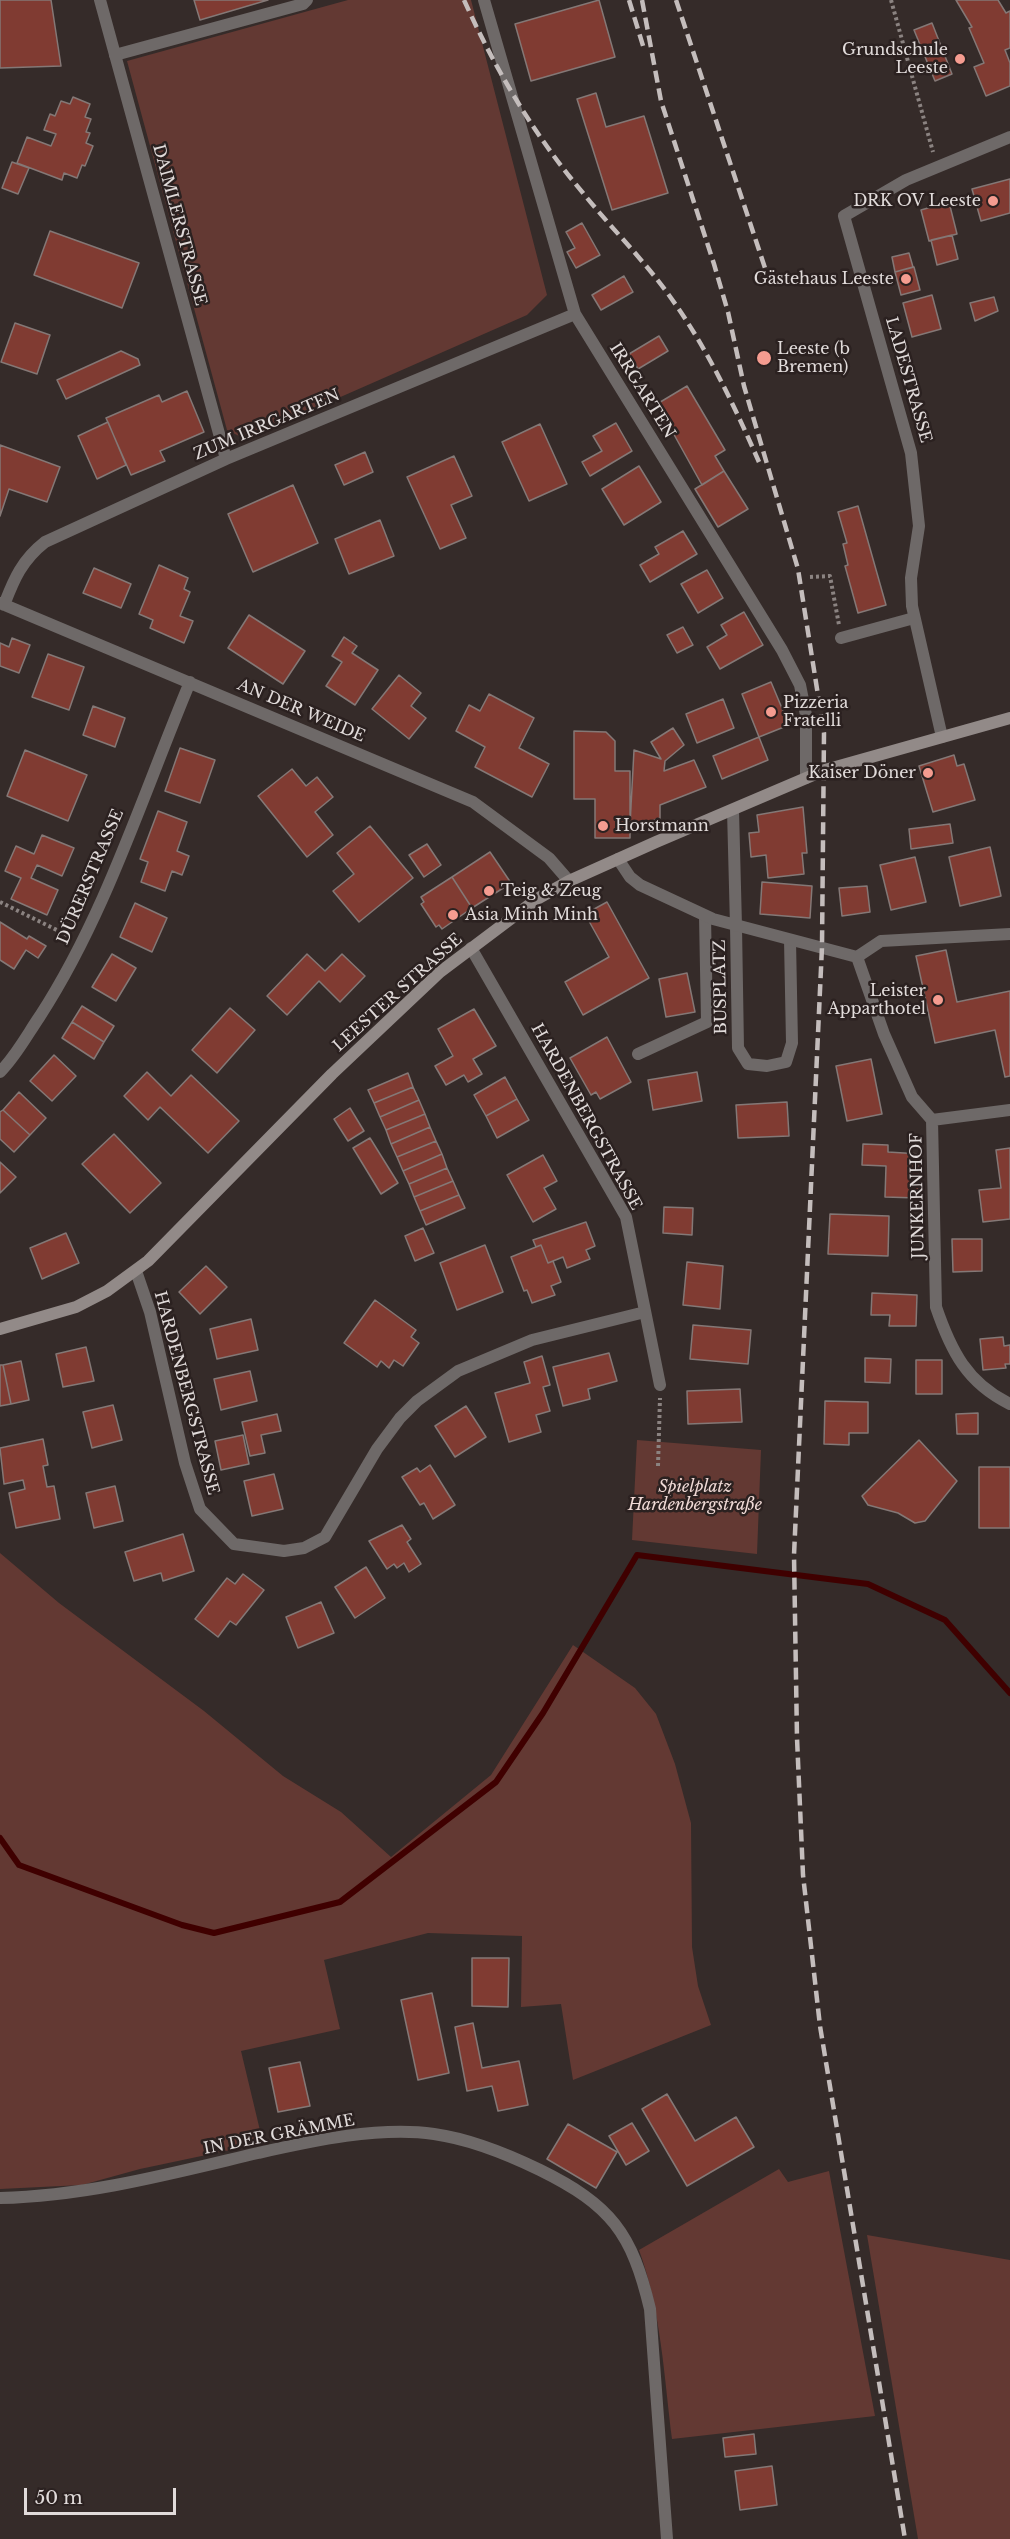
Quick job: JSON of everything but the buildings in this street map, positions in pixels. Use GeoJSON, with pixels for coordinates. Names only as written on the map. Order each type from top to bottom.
{"type":"FeatureCollection","features":[{"type":"Feature","properties":{"kind":"street","name":"DAIMLERSTRASSE"},"geometry":{"type":"LineString","coordinates":[[100,0],[226,459]]}},
{"type":"Feature","properties":{"kind":"street"},"geometry":{"type":"LineString","coordinates":[[115,55],[206,32],[303,4],[307,0]]}},
{"type":"Feature","properties":{"kind":"street","name":"IRRGARTEN"},"geometry":{"type":"LineString","coordinates":[[484,0],[574,314],[782,650],[800,685],[806,715],[806,778]]}},
{"type":"Feature","properties":{"kind":"street","name":"LADESTRASSE"},"geometry":{"type":"LineString","coordinates":[[942,736],[914,618],[911,578],[920,526],[911,453],[844,216],[906,180],[1010,137]]}},
{"type":"Feature","properties":{"kind":"street","name":"ZUM IRRGARTEN"},"geometry":{"type":"LineString","coordinates":[[2,604],[18,569],[29,555],[45,542],[226,459],[574,314]]}},
{"type":"Feature","properties":{"kind":"street","name":"AN DER WEIDE"},"geometry":{"type":"LineString","coordinates":[[2,604],[473,802],[549,858],[569,881]]}},
{"type":"Feature","properties":{"kind":"street"},"geometry":{"type":"LineString","coordinates":[[841,638],[914,618]]}},
{"type":"Feature","properties":{"kind":"street","name":"DÜRERSTRASSE"},"geometry":{"type":"LineString","coordinates":[[0,1072],[10,1062],[83,943],[190,682]]}},
{"type":"Feature","properties":{"kind":"street","name":"LEESTER STRASSE"},"geometry":{"type":"LineString","coordinates":[[0,1329],[76,1307],[107,1291],[136,1271],[332,1074],[440,972],[537,899],[569,881],[806,778],[942,736],[1010,718]]}},
{"type":"Feature","properties":{"kind":"street","name":"BUSPLATZ"},"geometry":{"type":"LineString","coordinates":[[733,810],[738,1048],[748,1064],[767,1066],[786,1062],[792,1042],[789,940]]}},
{"type":"Feature","properties":{"kind":"street","name":"BUSPLATZ"},"geometry":{"type":"LineString","coordinates":[[618,859],[630,877],[640,885],[705,916],[736,926]]}},
{"type":"Feature","properties":{"kind":"street"},"geometry":{"type":"LineString","coordinates":[[638,1054],[707,1022],[705,916]]}},
{"type":"Feature","properties":{"kind":"street"},"geometry":{"type":"LineString","coordinates":[[736,926],[857,957],[881,941],[1010,934]]}},
{"type":"Feature","properties":{"kind":"street","name":"HARDENBERGSTRASSE"},"geometry":{"type":"LineString","coordinates":[[471,948],[626,1217],[660,1385]]}},
{"type":"Feature","properties":{"kind":"street","name":"JUNKERNHOF"},"geometry":{"type":"LineString","coordinates":[[857,957],[884,1035],[912,1097],[932,1120],[936,1307],[945,1335],[965,1369],[987,1393],[1010,1404]]}},
{"type":"Feature","properties":{"kind":"street"},"geometry":{"type":"LineString","coordinates":[[932,1120],[1010,1110]]}},
{"type":"Feature","properties":{"kind":"street","name":"HARDENBERGSTRASSE"},"geometry":{"type":"LineString","coordinates":[[136,1271],[150,1312],[185,1463],[200,1509],[234,1544],[284,1551],[304,1548],[325,1537],[377,1449],[400,1418],[417,1401],[458,1371],[532,1340],[645,1312]]}},
{"type":"Feature","properties":{"kind":"street","name":"IN DER GRÄMME"},"geometry":{"type":"LineString","coordinates":[[0,2198],[85,2192],[298,2145],[348,2136],[394,2133],[433,2134],[482,2146],[521,2161],[566,2183],[606,2213],[632,2247],[642,2275],[650,2309],[668,2539]]}},
{"type":"Feature","properties":{"kind":"path"},"geometry":{"type":"LineString","coordinates":[[891,0],[937,167]]}},
{"type":"Feature","properties":{"kind":"path"},"geometry":{"type":"LineString","coordinates":[[810,578],[830,576],[841,638]]}},
{"type":"Feature","properties":{"kind":"path"},"geometry":{"type":"LineString","coordinates":[[0,902],[83,943]]}},
{"type":"Feature","properties":{"kind":"path"},"geometry":{"type":"LineString","coordinates":[[658,1466],[660,1385]]}},
{"type":"Feature","properties":{"kind":"green space"},"geometry":{"type":"Polygon","coordinates":[[[348,0],[471,0],[547,295],[527,315],[245,439],[227,430],[127,61],[348,0]]]}},
{"type":"Feature","properties":{"kind":"green space","name":"Spielplatz Hardenbergstraße"},"geometry":{"type":"Polygon","coordinates":[[[637,1440],[761,1450],[757,1554],[632,1540],[637,1440]]]}},
{"type":"Feature","properties":{"kind":"green space"},"geometry":{"type":"Polygon","coordinates":[[[0,1553],[59,1603],[204,1711],[283,1776],[341,1812],[391,1857],[491,1775],[573,1645],[635,1688],[656,1714],[675,1764],[691,1823],[692,1947],[698,1986],[711,2025],[573,2080],[561,2004],[521,2007],[522,1936],[428,1933],[324,1960],[340,2029],[241,2051],[263,2143],[140,2169],[82,2185],[0,2189],[0,1553]]]}},
{"type":"Feature","properties":{"kind":"green space"},"geometry":{"type":"Polygon","coordinates":[[[779,2169],[788,2182],[829,2171],[875,2416],[672,2439],[657,2320],[639,2250],[779,2169]]]}},
{"type":"Feature","properties":{"kind":"green space"},"geometry":{"type":"Polygon","coordinates":[[[867,2235],[1010,2260],[1010,2539],[918,2539],[867,2235]]]}},
{"type":"Feature","properties":{"kind":"waterway"},"geometry":{"type":"LineString","coordinates":[[0,1838],[19,1865],[182,1925],[214,1933],[340,1902],[496,1782],[543,1713],[637,1555],[868,1584],[945,1620],[1010,1693]]}},
{"type":"Feature","properties":{"kind":"railway"},"geometry":{"type":"LineString","coordinates":[[464,0],[502,76],[532,125],[565,171],[650,271],[684,317],[719,377],[759,462]]}},
{"type":"Feature","properties":{"kind":"railway"},"geometry":{"type":"LineString","coordinates":[[629,0],[644,49]]}},
{"type":"Feature","properties":{"kind":"railway"},"geometry":{"type":"LineString","coordinates":[[642,0],[661,101],[714,264],[728,312],[744,386],[798,569],[824,733],[822,947],[794,1555],[797,1738],[803,1875],[820,2026],[905,2539]]}},
{"type":"Feature","properties":{"kind":"railway"},"geometry":{"type":"LineString","coordinates":[[676,0],[765,268]]}},
{"type":"Feature","properties":{"kind":"place","name":"Grundschule Leeste"},"geometry":{"type":"Point","coordinates":[960,59]}},
{"type":"Feature","properties":{"kind":"place","name":"DRK OV Leeste"},"geometry":{"type":"Point","coordinates":[993,201]}},
{"type":"Feature","properties":{"kind":"place","name":"Gästehaus Leeste"},"geometry":{"type":"Point","coordinates":[906,279]}},
{"type":"Feature","properties":{"kind":"place","name":"Leeste (b Bremen)"},"geometry":{"type":"Point","coordinates":[764,358]}},
{"type":"Feature","properties":{"kind":"place","name":"Pizzeria Fratelli"},"geometry":{"type":"Point","coordinates":[771,712]}},
{"type":"Feature","properties":{"kind":"place","name":"Kaiser Döner"},"geometry":{"type":"Point","coordinates":[928,773]}},
{"type":"Feature","properties":{"kind":"place","name":"Horstmann"},"geometry":{"type":"Point","coordinates":[603,826]}},
{"type":"Feature","properties":{"kind":"place","name":"Teig & Zeug"},"geometry":{"type":"Point","coordinates":[489,891]}},
{"type":"Feature","properties":{"kind":"place","name":"Asia Minh Minh"},"geometry":{"type":"Point","coordinates":[453,915]}},
{"type":"Feature","properties":{"kind":"place","name":"Leister Apparthotel"},"geometry":{"type":"Point","coordinates":[938,1000]}}]}
